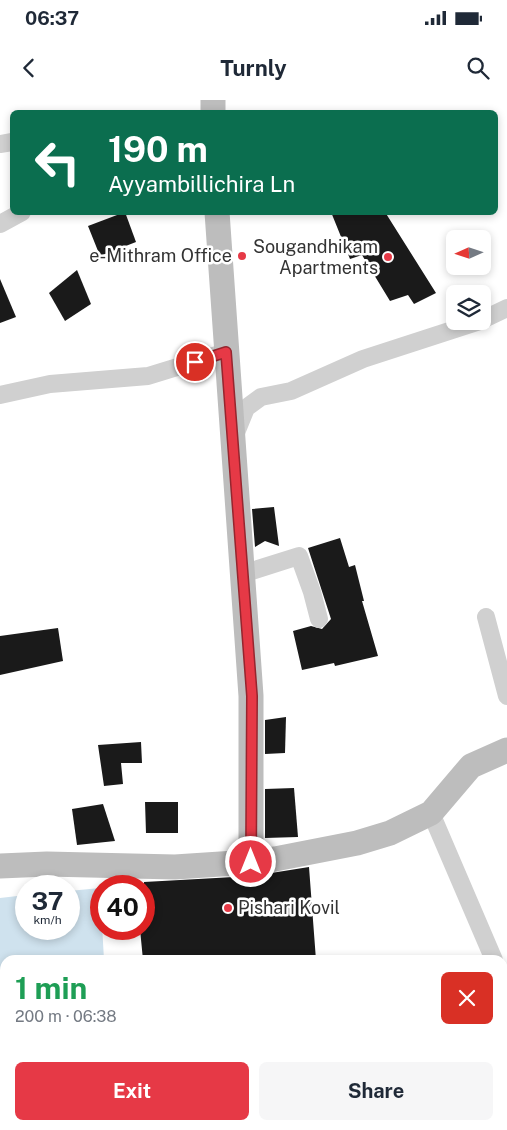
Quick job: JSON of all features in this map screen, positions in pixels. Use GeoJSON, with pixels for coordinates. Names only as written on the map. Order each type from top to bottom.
{"type":"FeatureCollection","features":[{"type":"Feature","properties":{"kind":"street"},"geometry":{"type":"LineString","coordinates":[[0,224],[16,215]]}},
{"type":"Feature","properties":{"kind":"street"},"geometry":{"type":"LineString","coordinates":[[218,215],[232,443],[252,696],[251,862]]}},
{"type":"Feature","properties":{"kind":"street"},"geometry":{"type":"LineString","coordinates":[[491,316],[507,308]]}},
{"type":"Feature","properties":{"kind":"street"},"geometry":{"type":"LineString","coordinates":[[232,443],[246,408],[261,397],[291,391],[363,359],[453,330]]}},
{"type":"Feature","properties":{"kind":"street"},"geometry":{"type":"LineString","coordinates":[[0,395],[50,384],[148,376],[226,352]]}},
{"type":"Feature","properties":{"kind":"street"},"geometry":{"type":"LineString","coordinates":[[242,574],[299,556],[319,619]]}},
{"type":"Feature","properties":{"kind":"street"},"geometry":{"type":"LineString","coordinates":[[486,617],[507,696]]}},
{"type":"Feature","properties":{"kind":"street"},"geometry":{"type":"LineString","coordinates":[[0,866],[47,864],[175,867],[251,862],[275,859],[356,842],[390,833],[431,813],[472,766],[507,750]]}},
{"type":"Feature","properties":{"kind":"street"},"geometry":{"type":"LineString","coordinates":[[431,813],[492,955]]}},
{"type":"Feature","properties":{"kind":"water"},"geometry":{"type":"Polygon","coordinates":[[[90,889],[90,940],[103,940],[104,955],[0,955],[0,898],[15,896],[15,940],[80,940],[80,890],[90,889]]]}},
{"type":"Feature","properties":{"kind":"building"},"geometry":{"type":"Polygon","coordinates":[[[117,215],[126,215],[136,242],[100,256],[88,226],[117,215]]]}},
{"type":"Feature","properties":{"kind":"building","name":"Sougandhikam Apartments"},"geometry":{"type":"Polygon","coordinates":[[[332,215],[387,215],[436,293],[414,304],[408,295],[390,301],[362,255],[350,259],[332,215]]]}},
{"type":"Feature","properties":{"kind":"building"},"geometry":{"type":"Polygon","coordinates":[[[77,270],[91,304],[65,321],[49,293],[77,270]]]}},
{"type":"Feature","properties":{"kind":"building"},"geometry":{"type":"Polygon","coordinates":[[[0,279],[16,317],[0,323],[0,279]]]}},
{"type":"Feature","properties":{"kind":"building"},"geometry":{"type":"Polygon","coordinates":[[[274,507],[279,546],[265,541],[255,547],[252,509],[274,507]]]}},
{"type":"Feature","properties":{"kind":"building"},"geometry":{"type":"Polygon","coordinates":[[[340,538],[349,567],[355,565],[364,601],[362,601],[378,656],[335,666],[334,663],[302,670],[293,631],[311,626],[322,629],[331,619],[308,548],[340,538]]]}},
{"type":"Feature","properties":{"kind":"building"},"geometry":{"type":"Polygon","coordinates":[[[58,628],[63,661],[0,675],[0,636],[58,628]]]}},
{"type":"Feature","properties":{"kind":"building"},"geometry":{"type":"Polygon","coordinates":[[[286,717],[285,753],[265,754],[265,720],[286,717]]]}},
{"type":"Feature","properties":{"kind":"building"},"geometry":{"type":"Polygon","coordinates":[[[141,742],[142,763],[121,763],[123,784],[104,786],[98,745],[141,742]]]}},
{"type":"Feature","properties":{"kind":"building"},"geometry":{"type":"Polygon","coordinates":[[[294,788],[298,837],[265,838],[265,789],[294,788]]]}},
{"type":"Feature","properties":{"kind":"building"},"geometry":{"type":"Polygon","coordinates":[[[145,802],[178,802],[178,833],[146,833],[145,802]]]}},
{"type":"Feature","properties":{"kind":"building"},"geometry":{"type":"Polygon","coordinates":[[[103,804],[115,841],[77,845],[72,809],[103,804]]]}},
{"type":"Feature","properties":{"kind":"building","name":"Pishari Kovil"},"geometry":{"type":"Polygon","coordinates":[[[309,867],[316,955],[143,955],[141,940],[155,940],[155,881],[252,876],[309,867]]]}},
{"type":"Feature","properties":{"kind":"place","name":"e-Mithram Office"},"geometry":{"type":"Point","coordinates":[242,256]}},
{"type":"Feature","properties":{"kind":"place","name":"Sougandhikam Apartments"},"geometry":{"type":"Point","coordinates":[388,257]}},
{"type":"Feature","properties":{"kind":"place","name":"Pishari Kovil"},"geometry":{"type":"Point","coordinates":[228,908]}},
{"type":"Feature","properties":{"kind":"route"},"geometry":{"type":"LineString","coordinates":[[195,362],[226,352],[252,696],[251,862]]}}]}
